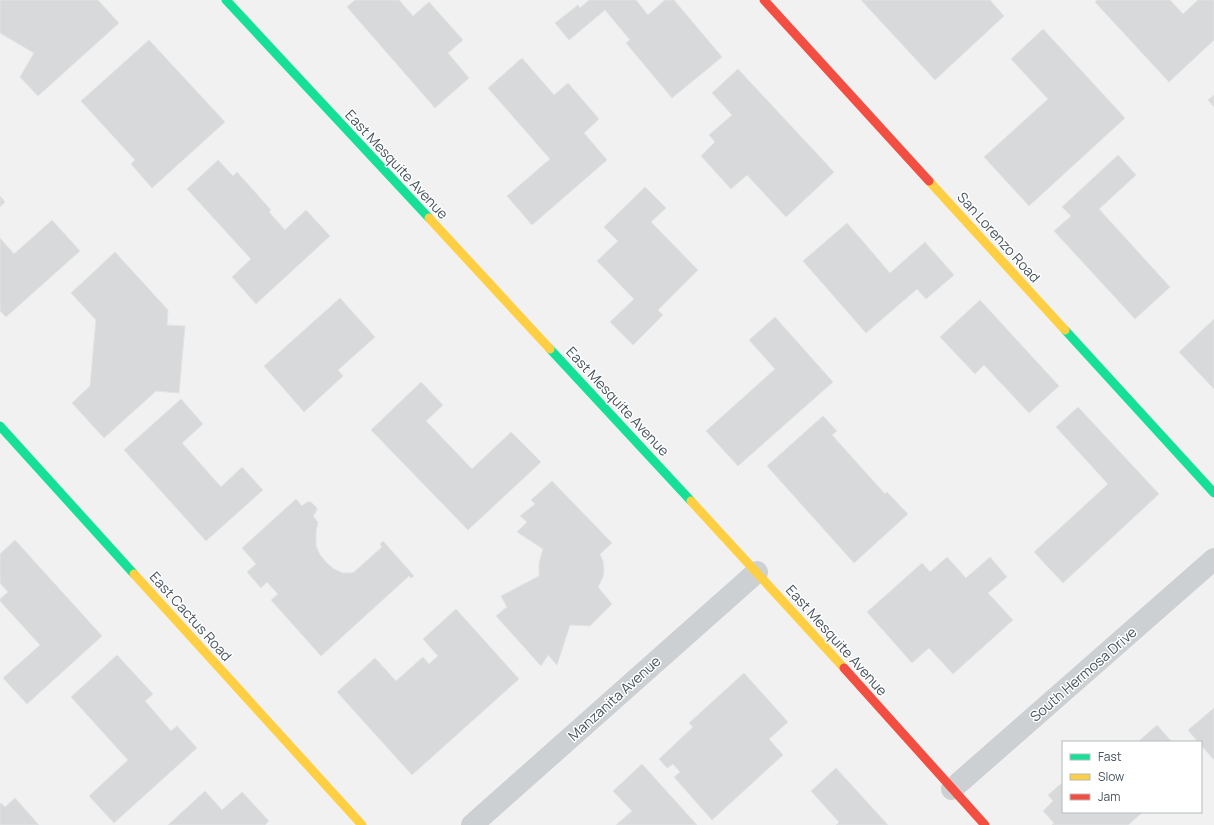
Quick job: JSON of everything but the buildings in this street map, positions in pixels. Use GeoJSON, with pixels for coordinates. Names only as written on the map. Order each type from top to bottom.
{"type":"FeatureCollection","features":[{"type":"Feature","properties":{"kind":"street","name":"East Mesquite Avenue"},"geometry":{"type":"LineString","coordinates":[[226,0],[757,572],[985,825]]}},
{"type":"Feature","properties":{"kind":"street","name":"San Lorenzo Road"},"geometry":{"type":"LineString","coordinates":[[764,0],[1214,493]]}},
{"type":"Feature","properties":{"kind":"street","name":"East Cactus Road"},"geometry":{"type":"LineString","coordinates":[[0,426],[362,825]]}},
{"type":"Feature","properties":{"kind":"street","name":"South Hermosa Drive"},"geometry":{"type":"LineString","coordinates":[[952,789],[1214,559]]}},
{"type":"Feature","properties":{"kind":"street","name":"Manzanita Avenue"},"geometry":{"type":"LineString","coordinates":[[472,825],[757,572]]}},
{"type":"Feature","properties":{"kind":"traffic: fast"},"geometry":{"type":"LineString","coordinates":[[226,0],[429,218]]}},
{"type":"Feature","properties":{"kind":"traffic: fast"},"geometry":{"type":"LineString","coordinates":[[1065,330],[1214,493]]}},
{"type":"Feature","properties":{"kind":"traffic: fast"},"geometry":{"type":"LineString","coordinates":[[550,349],[691,501]]}},
{"type":"Feature","properties":{"kind":"traffic: fast"},"geometry":{"type":"LineString","coordinates":[[0,426],[134,574]]}},
{"type":"Feature","properties":{"kind":"traffic: slow"},"geometry":{"type":"LineString","coordinates":[[929,181],[1065,330]]}},
{"type":"Feature","properties":{"kind":"traffic: slow"},"geometry":{"type":"LineString","coordinates":[[429,218],[550,349]]}},
{"type":"Feature","properties":{"kind":"traffic: slow"},"geometry":{"type":"LineString","coordinates":[[691,501],[844,668]]}},
{"type":"Feature","properties":{"kind":"traffic: slow"},"geometry":{"type":"LineString","coordinates":[[134,574],[362,825]]}},
{"type":"Feature","properties":{"kind":"traffic: jam"},"geometry":{"type":"LineString","coordinates":[[764,0],[929,181]]}},
{"type":"Feature","properties":{"kind":"traffic: jam"},"geometry":{"type":"LineString","coordinates":[[844,668],[985,825]]}}]}
